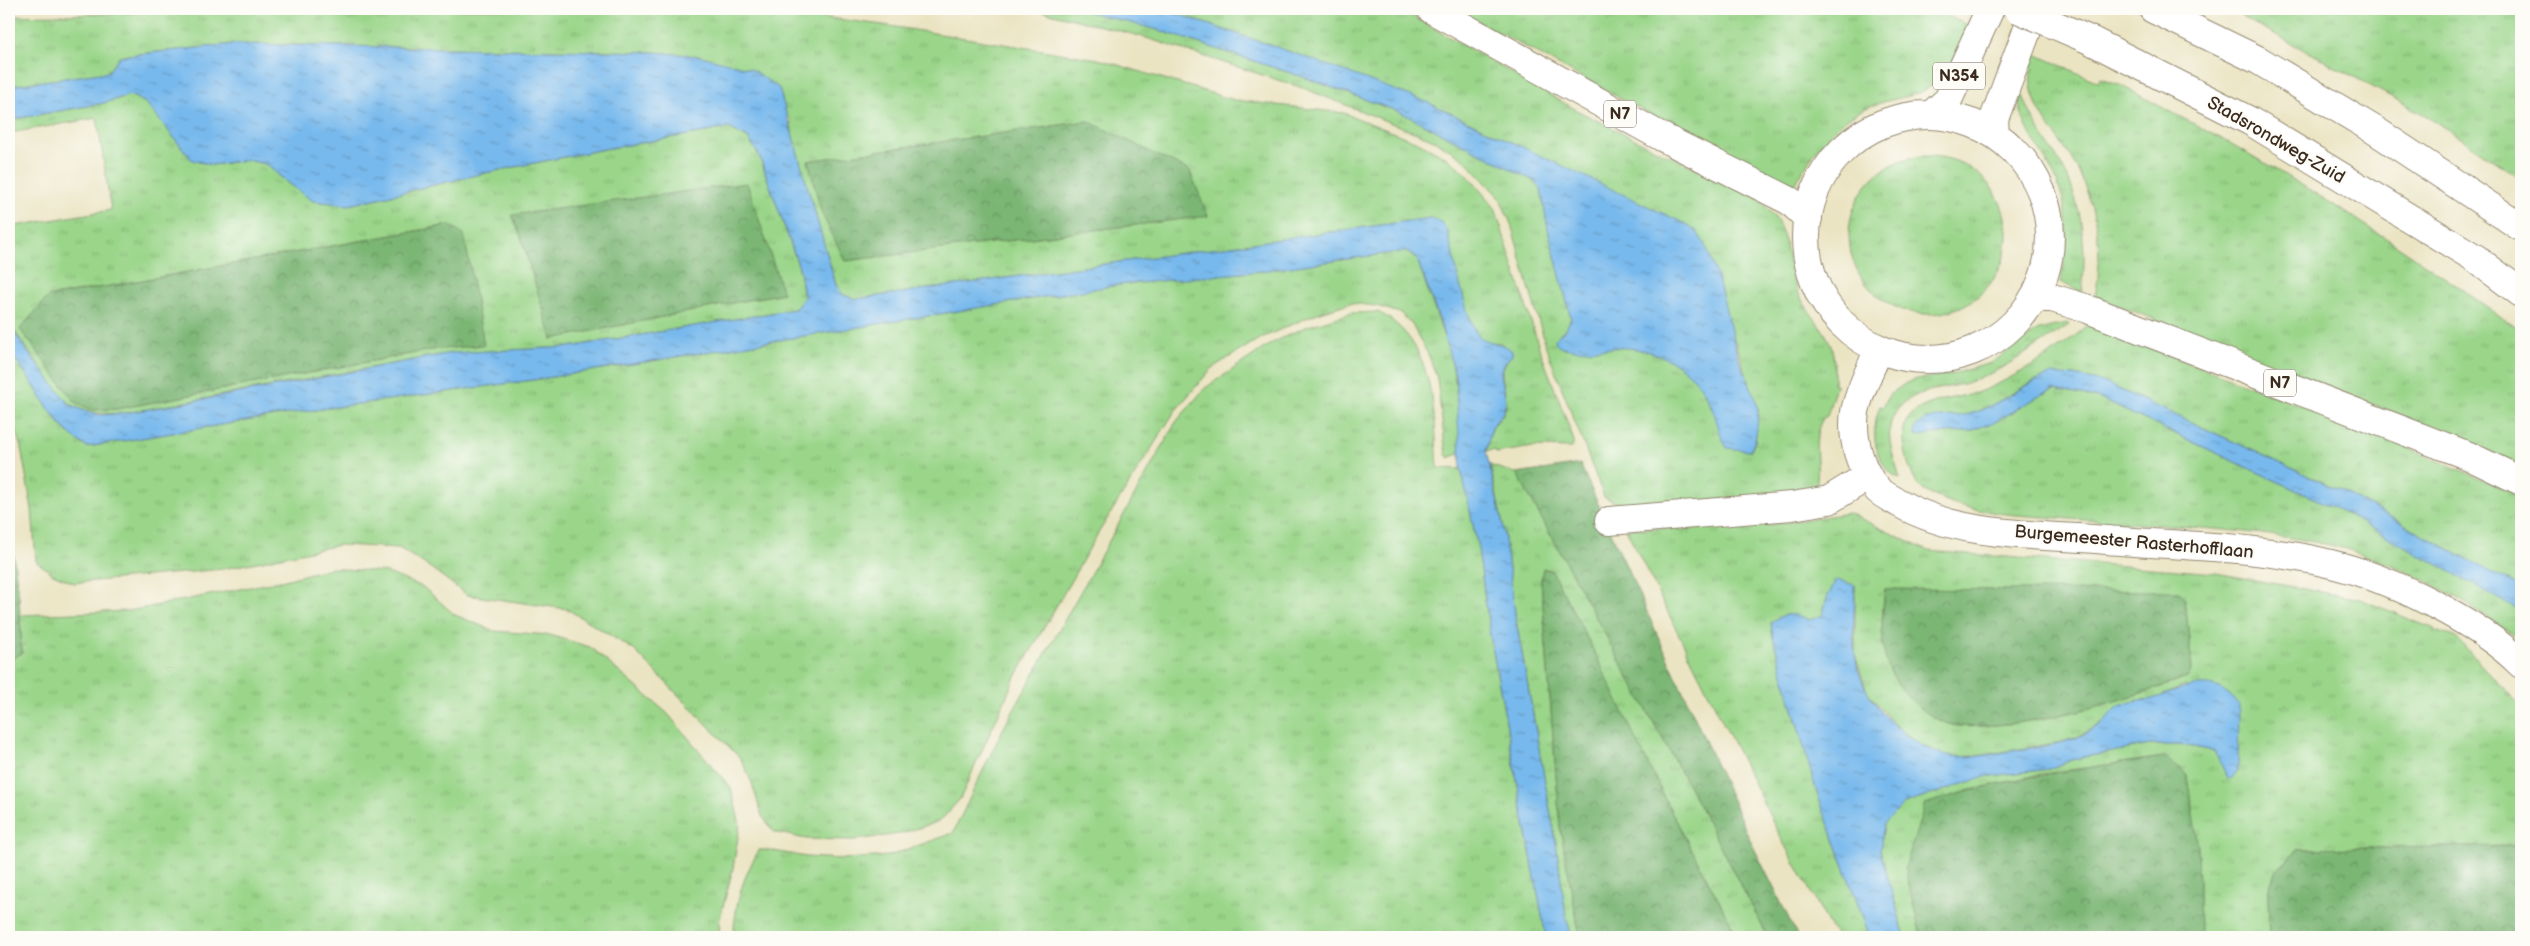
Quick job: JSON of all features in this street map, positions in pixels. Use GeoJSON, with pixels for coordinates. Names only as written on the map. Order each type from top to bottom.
{"type":"FeatureCollection","features":[{"type":"Feature","properties":{"kind":"main road","name":"N7"},"geometry":{"type":"LineString","coordinates":[[1431,9],[1662,137],[1790,202],[1808,218]]}},
{"type":"Feature","properties":{"kind":"main road","name":"N354"},"geometry":{"type":"LineString","coordinates":[[1931,115],[1948,100],[1990,9]]}},
{"type":"Feature","properties":{"kind":"main road","name":"Stadsrondweg-Zuid"},"geometry":{"type":"LineString","coordinates":[[2018,9],[2092,41],[2250,121],[2475,258],[2521,293]]}},
{"type":"Feature","properties":{"kind":"main road","name":"N354"},"geometry":{"type":"LineString","coordinates":[[1995,135],[1994,119],[2035,9]]}},
{"type":"Feature","properties":{"kind":"main road"},"geometry":{"type":"LineString","coordinates":[[2153,9],[2266,65],[2376,131],[2521,227]]}},
{"type":"Feature","properties":{"kind":"main road"},"geometry":{"type":"LineString","coordinates":[[1931,115],[1964,121],[1995,135],[2022,160],[2033,175],[2047,209],[2050,227],[2047,264],[2034,298],[2018,319],[1997,338],[1964,354],[1928,359],[1910,358],[1879,349],[1858,337],[1843,324],[1820,293],[1808,256],[1806,237],[1813,196],[1822,177],[1850,143],[1868,131],[1888,122],[1909,117],[1931,115]]}},
{"type":"Feature","properties":{"kind":"main road","name":"N7"},"geometry":{"type":"LineString","coordinates":[[2034,298],[2052,298],[2086,308],[2469,456],[2521,481]]}},
{"type":"Feature","properties":{"kind":"main road","name":"Burgemeester Rasterhofflaan"},"geometry":{"type":"LineString","coordinates":[[1879,349],[1855,412],[1857,443],[1860,460],[1878,491],[1905,506],[1933,519],[1982,530],[2254,551],[2331,564],[2388,583],[2459,618],[2521,664]]}},
{"type":"Feature","properties":{"kind":"main road"},"geometry":{"type":"LineString","coordinates":[[1609,521],[1792,506],[1828,500],[1868,476]]}},
{"type":"Feature","properties":{"kind":"green space"},"geometry":{"type":"Polygon","coordinates":[[[222,9],[760,9],[883,25],[1098,59],[1234,100],[1344,113],[1420,143],[1444,156],[1464,171],[1495,208],[1540,350],[1574,442],[1572,448],[1533,447],[1496,453],[1495,450],[1486,451],[1492,429],[1503,415],[1505,409],[1506,401],[1502,375],[1506,362],[1512,355],[1501,343],[1485,341],[1477,334],[1463,299],[1447,230],[1430,218],[857,299],[843,295],[836,285],[793,138],[790,118],[701,56],[653,52],[235,44],[120,56],[109,72],[9,86],[9,16],[222,9]],[[1088,121],[808,161],[845,261],[1207,216],[1088,121]]]}},
{"type":"Feature","properties":{"kind":"green space"},"geometry":{"type":"Polygon","coordinates":[[[1034,9],[1077,9],[1158,30],[1306,78],[1402,113],[1536,182],[1541,188],[1548,229],[1571,318],[1566,329],[1560,333],[1563,348],[1625,347],[1648,351],[1667,358],[1687,371],[1700,385],[1715,414],[1744,450],[1750,451],[1755,443],[1758,408],[1696,230],[1635,201],[1303,56],[1162,9],[1400,9],[1580,112],[1758,197],[1757,199],[1777,221],[1786,245],[1794,283],[1800,297],[1825,333],[1832,351],[1834,384],[1836,385],[1827,416],[1823,418],[1817,435],[1816,486],[1807,490],[1765,497],[1622,505],[1604,497],[1546,347],[1511,224],[1500,198],[1463,158],[1434,140],[1303,88],[1140,36],[1034,9]]]}},
{"type":"Feature","properties":{"kind":"green space"},"geometry":{"type":"Polygon","coordinates":[[[1455,9],[1931,9],[1970,26],[1952,63],[1937,82],[1917,93],[1865,108],[1852,115],[1840,124],[1819,146],[1795,185],[1668,124],[1455,9]]]}},
{"type":"Feature","properties":{"kind":"green space"},"geometry":{"type":"Polygon","coordinates":[[[2228,9],[2521,9],[2521,179],[2434,120],[2228,9]]]}},
{"type":"Feature","properties":{"kind":"green space"},"geometry":{"type":"Polygon","coordinates":[[[2035,54],[2098,82],[2100,78],[2118,84],[2235,146],[2309,189],[2381,235],[2521,331],[2521,466],[2474,444],[2095,296],[2098,281],[2099,251],[2095,220],[2087,191],[2073,161],[2036,104],[2032,89],[2031,72],[2035,54]]]}},
{"type":"Feature","properties":{"kind":"green space"},"geometry":{"type":"Polygon","coordinates":[[[2021,90],[2034,121],[2063,168],[2075,198],[2082,228],[2084,260],[2082,292],[2060,282],[2064,267],[2067,236],[2061,192],[2048,164],[2025,124],[2018,95],[2018,91],[2021,90]]]}},
{"type":"Feature","properties":{"kind":"green space"},"geometry":{"type":"Polygon","coordinates":[[[130,95],[146,103],[192,160],[212,165],[247,160],[266,164],[290,185],[349,205],[485,173],[604,149],[729,128],[748,138],[759,155],[800,270],[804,298],[795,309],[569,347],[451,353],[126,413],[100,413],[84,410],[69,403],[62,397],[9,324],[9,227],[111,210],[97,118],[9,133],[9,120],[104,103],[130,95]],[[513,216],[552,339],[783,293],[513,216]],[[449,225],[48,297],[20,329],[75,402],[92,409],[117,409],[431,350],[484,345],[449,225]]]}},
{"type":"Feature","properties":{"kind":"green space"},"geometry":{"type":"Polygon","coordinates":[[[1088,121],[1190,171],[1208,216],[845,261],[822,214],[808,161],[1088,121]]]}},
{"type":"Feature","properties":{"kind":"green space"},"geometry":{"type":"Polygon","coordinates":[[[1928,156],[1958,162],[1984,179],[2001,205],[2007,235],[2001,265],[1984,291],[1958,308],[1928,314],[1898,308],[1872,291],[1855,265],[1849,235],[1855,205],[1872,179],[1898,162],[1928,156]]]}},
{"type":"Feature","properties":{"kind":"green space"},"geometry":{"type":"Polygon","coordinates":[[[747,183],[783,293],[552,339],[521,237],[512,215],[747,183]]]}},
{"type":"Feature","properties":{"kind":"green space"},"geometry":{"type":"Polygon","coordinates":[[[449,225],[464,234],[484,345],[431,350],[117,409],[92,410],[75,402],[20,329],[48,297],[449,225]]]}},
{"type":"Feature","properties":{"kind":"green space"},"geometry":{"type":"Polygon","coordinates":[[[1405,251],[1417,259],[1452,360],[1458,405],[1461,453],[1449,458],[1446,455],[1437,378],[1429,356],[1411,323],[1400,313],[1376,306],[1350,303],[1320,312],[1259,339],[1212,368],[1175,411],[1097,535],[1013,682],[960,799],[940,821],[900,834],[854,840],[806,839],[774,832],[762,816],[752,783],[741,759],[634,650],[567,609],[467,595],[431,568],[399,548],[339,545],[223,569],[74,583],[53,574],[36,561],[32,509],[21,448],[9,410],[9,352],[53,416],[63,428],[87,447],[300,412],[540,379],[1118,285],[1261,271],[1405,251]]]}},
{"type":"Feature","properties":{"kind":"green space"},"geometry":{"type":"Polygon","coordinates":[[[1378,312],[1397,324],[1411,340],[1421,359],[1428,380],[1432,402],[1438,468],[1461,469],[1478,548],[1490,635],[1546,937],[733,937],[740,892],[759,850],[806,857],[844,859],[889,856],[953,833],[1002,731],[1176,422],[1205,388],[1272,343],[1305,327],[1352,313],[1378,312]]]}},
{"type":"Feature","properties":{"kind":"green space"},"geometry":{"type":"Polygon","coordinates":[[[2067,323],[2069,325],[1991,373],[1962,384],[1924,392],[1907,400],[1894,415],[1890,430],[1891,447],[1900,479],[1884,465],[1876,447],[1875,426],[1880,406],[1883,407],[1889,395],[1906,383],[1917,379],[1949,375],[1991,363],[2039,330],[2067,323]]]}},
{"type":"Feature","properties":{"kind":"green space"},"geometry":{"type":"Polygon","coordinates":[[[2087,324],[2373,433],[2521,496],[2521,588],[2348,494],[2103,382],[2074,376],[2034,381],[1990,406],[1968,415],[1925,419],[1970,431],[1997,421],[2041,395],[2054,390],[2098,398],[2341,511],[2511,604],[2521,611],[2521,640],[2432,584],[2384,562],[2334,546],[2236,531],[1987,512],[1955,504],[1922,489],[1912,474],[1904,446],[1904,428],[1912,414],[1941,400],[1984,390],[2010,378],[2054,352],[2079,333],[2087,324]]]}},
{"type":"Feature","properties":{"kind":"green space"},"geometry":{"type":"Polygon","coordinates":[[[1580,464],[1752,844],[1798,937],[1768,937],[1693,794],[1517,474],[1580,464]]]}},
{"type":"Feature","properties":{"kind":"green space"},"geometry":{"type":"Polygon","coordinates":[[[1490,465],[1517,474],[1693,794],[1768,937],[1738,937],[1543,569],[1541,580],[1560,827],[1580,937],[1572,937],[1566,917],[1556,843],[1516,620],[1503,525],[1490,465]]]}},
{"type":"Feature","properties":{"kind":"green space"},"geometry":{"type":"Polygon","coordinates":[[[1849,513],[1928,551],[2216,573],[2360,599],[2456,638],[2521,705],[2521,846],[2299,849],[2275,872],[2268,891],[2269,937],[2200,937],[2198,847],[2164,757],[2041,774],[1966,791],[1918,925],[1924,937],[1905,937],[1880,850],[1884,824],[1904,804],[1983,777],[2049,769],[2074,759],[2150,745],[2183,745],[2214,751],[2220,762],[2185,686],[2154,699],[2138,700],[2118,707],[2103,722],[2077,737],[2062,742],[1977,756],[1955,757],[1938,753],[1919,744],[1896,726],[1867,692],[1855,655],[1855,585],[1827,598],[1822,616],[1809,620],[1799,616],[1785,615],[1771,623],[1773,638],[1816,790],[1870,937],[1836,937],[1784,844],[1626,529],[1769,525],[1849,513]],[[1885,589],[1882,621],[1885,651],[1895,678],[1904,691],[1924,710],[1937,719],[1952,725],[1980,726],[2045,718],[2117,701],[2187,678],[2192,669],[2185,599],[1885,589]]]}},
{"type":"Feature","properties":{"kind":"green space"},"geometry":{"type":"Polygon","coordinates":[[[9,524],[19,597],[22,653],[9,660],[9,524]]]}},
{"type":"Feature","properties":{"kind":"green space"},"geometry":{"type":"Polygon","coordinates":[[[330,568],[385,572],[423,587],[455,615],[494,631],[549,635],[590,647],[667,713],[731,788],[740,825],[733,868],[719,922],[720,937],[11,937],[9,931],[9,660],[22,653],[20,615],[129,611],[285,580],[330,568]]]}},
{"type":"Feature","properties":{"kind":"green space"},"geometry":{"type":"Polygon","coordinates":[[[1543,568],[1552,571],[1591,645],[1667,803],[1738,937],[1580,937],[1560,827],[1541,580],[1543,568]]]}},
{"type":"Feature","properties":{"kind":"green space"},"geometry":{"type":"Polygon","coordinates":[[[1885,589],[2179,591],[2185,599],[2192,669],[2187,678],[2117,701],[2069,713],[1997,725],[1968,727],[1952,725],[1930,715],[1910,699],[1889,668],[1885,657],[1882,623],[1885,589]]]}},
{"type":"Feature","properties":{"kind":"green space"},"geometry":{"type":"Polygon","coordinates":[[[2165,757],[2187,775],[2198,847],[2200,937],[1924,937],[1918,925],[1905,868],[1925,804],[1984,787],[2014,781],[2165,757]]]}},
{"type":"Feature","properties":{"kind":"green space"},"geometry":{"type":"Polygon","coordinates":[[[2521,846],[2521,937],[2269,937],[2268,891],[2275,872],[2299,849],[2521,846]]]}},
{"type":"Feature","properties":{"kind":"water"},"geometry":{"type":"Polygon","coordinates":[[[1077,9],[1162,9],[1303,56],[1427,102],[1690,226],[1699,235],[1714,266],[1738,356],[1757,404],[1757,431],[1750,451],[1727,448],[1710,403],[1699,385],[1690,374],[1666,358],[1639,349],[1568,349],[1556,344],[1555,339],[1566,329],[1571,318],[1548,229],[1541,189],[1536,182],[1402,113],[1306,78],[1158,30],[1077,9]]]}},
{"type":"Feature","properties":{"kind":"water"},"geometry":{"type":"Polygon","coordinates":[[[235,44],[653,52],[701,56],[751,69],[779,88],[836,285],[843,295],[857,299],[1430,218],[1441,222],[1447,230],[1464,301],[1473,327],[1478,335],[1486,341],[1504,345],[1512,351],[1512,355],[1505,362],[1501,374],[1506,400],[1504,411],[1492,427],[1486,451],[1503,525],[1516,620],[1556,843],[1566,917],[1572,937],[1546,937],[1490,635],[1478,548],[1461,469],[1455,375],[1440,322],[1417,259],[1406,251],[1261,271],[1118,285],[540,379],[300,412],[87,447],[74,438],[53,415],[9,352],[9,324],[26,350],[69,404],[87,412],[101,415],[126,413],[234,394],[451,353],[569,347],[795,309],[804,298],[800,270],[759,155],[748,138],[729,128],[604,149],[485,173],[349,205],[313,201],[290,185],[266,164],[247,160],[212,165],[192,160],[146,103],[130,95],[104,103],[9,120],[9,86],[108,72],[120,56],[235,44]]]}},
{"type":"Feature","properties":{"kind":"water"},"geometry":{"type":"Polygon","coordinates":[[[2052,374],[2103,382],[2348,494],[2521,588],[2521,611],[2341,511],[2098,398],[2054,390],[2041,395],[1997,421],[1970,431],[1915,436],[1915,428],[1926,420],[1969,414],[1991,406],[2031,383],[2052,374]]]}},
{"type":"Feature","properties":{"kind":"water"},"geometry":{"type":"Polygon","coordinates":[[[1836,580],[1855,585],[1855,654],[1860,675],[1866,689],[1885,716],[1897,728],[1910,738],[1938,753],[1969,757],[2054,744],[2076,738],[2090,731],[2122,705],[2189,687],[2210,685],[2219,688],[2239,705],[2238,770],[2232,778],[2228,778],[2214,751],[2183,745],[2150,745],[2074,759],[2049,769],[1983,777],[1904,804],[1884,824],[1880,850],[1905,937],[1870,937],[1816,790],[1773,638],[1771,623],[1785,615],[1799,616],[1809,620],[1822,616],[1827,598],[1836,580]]]}}]}
